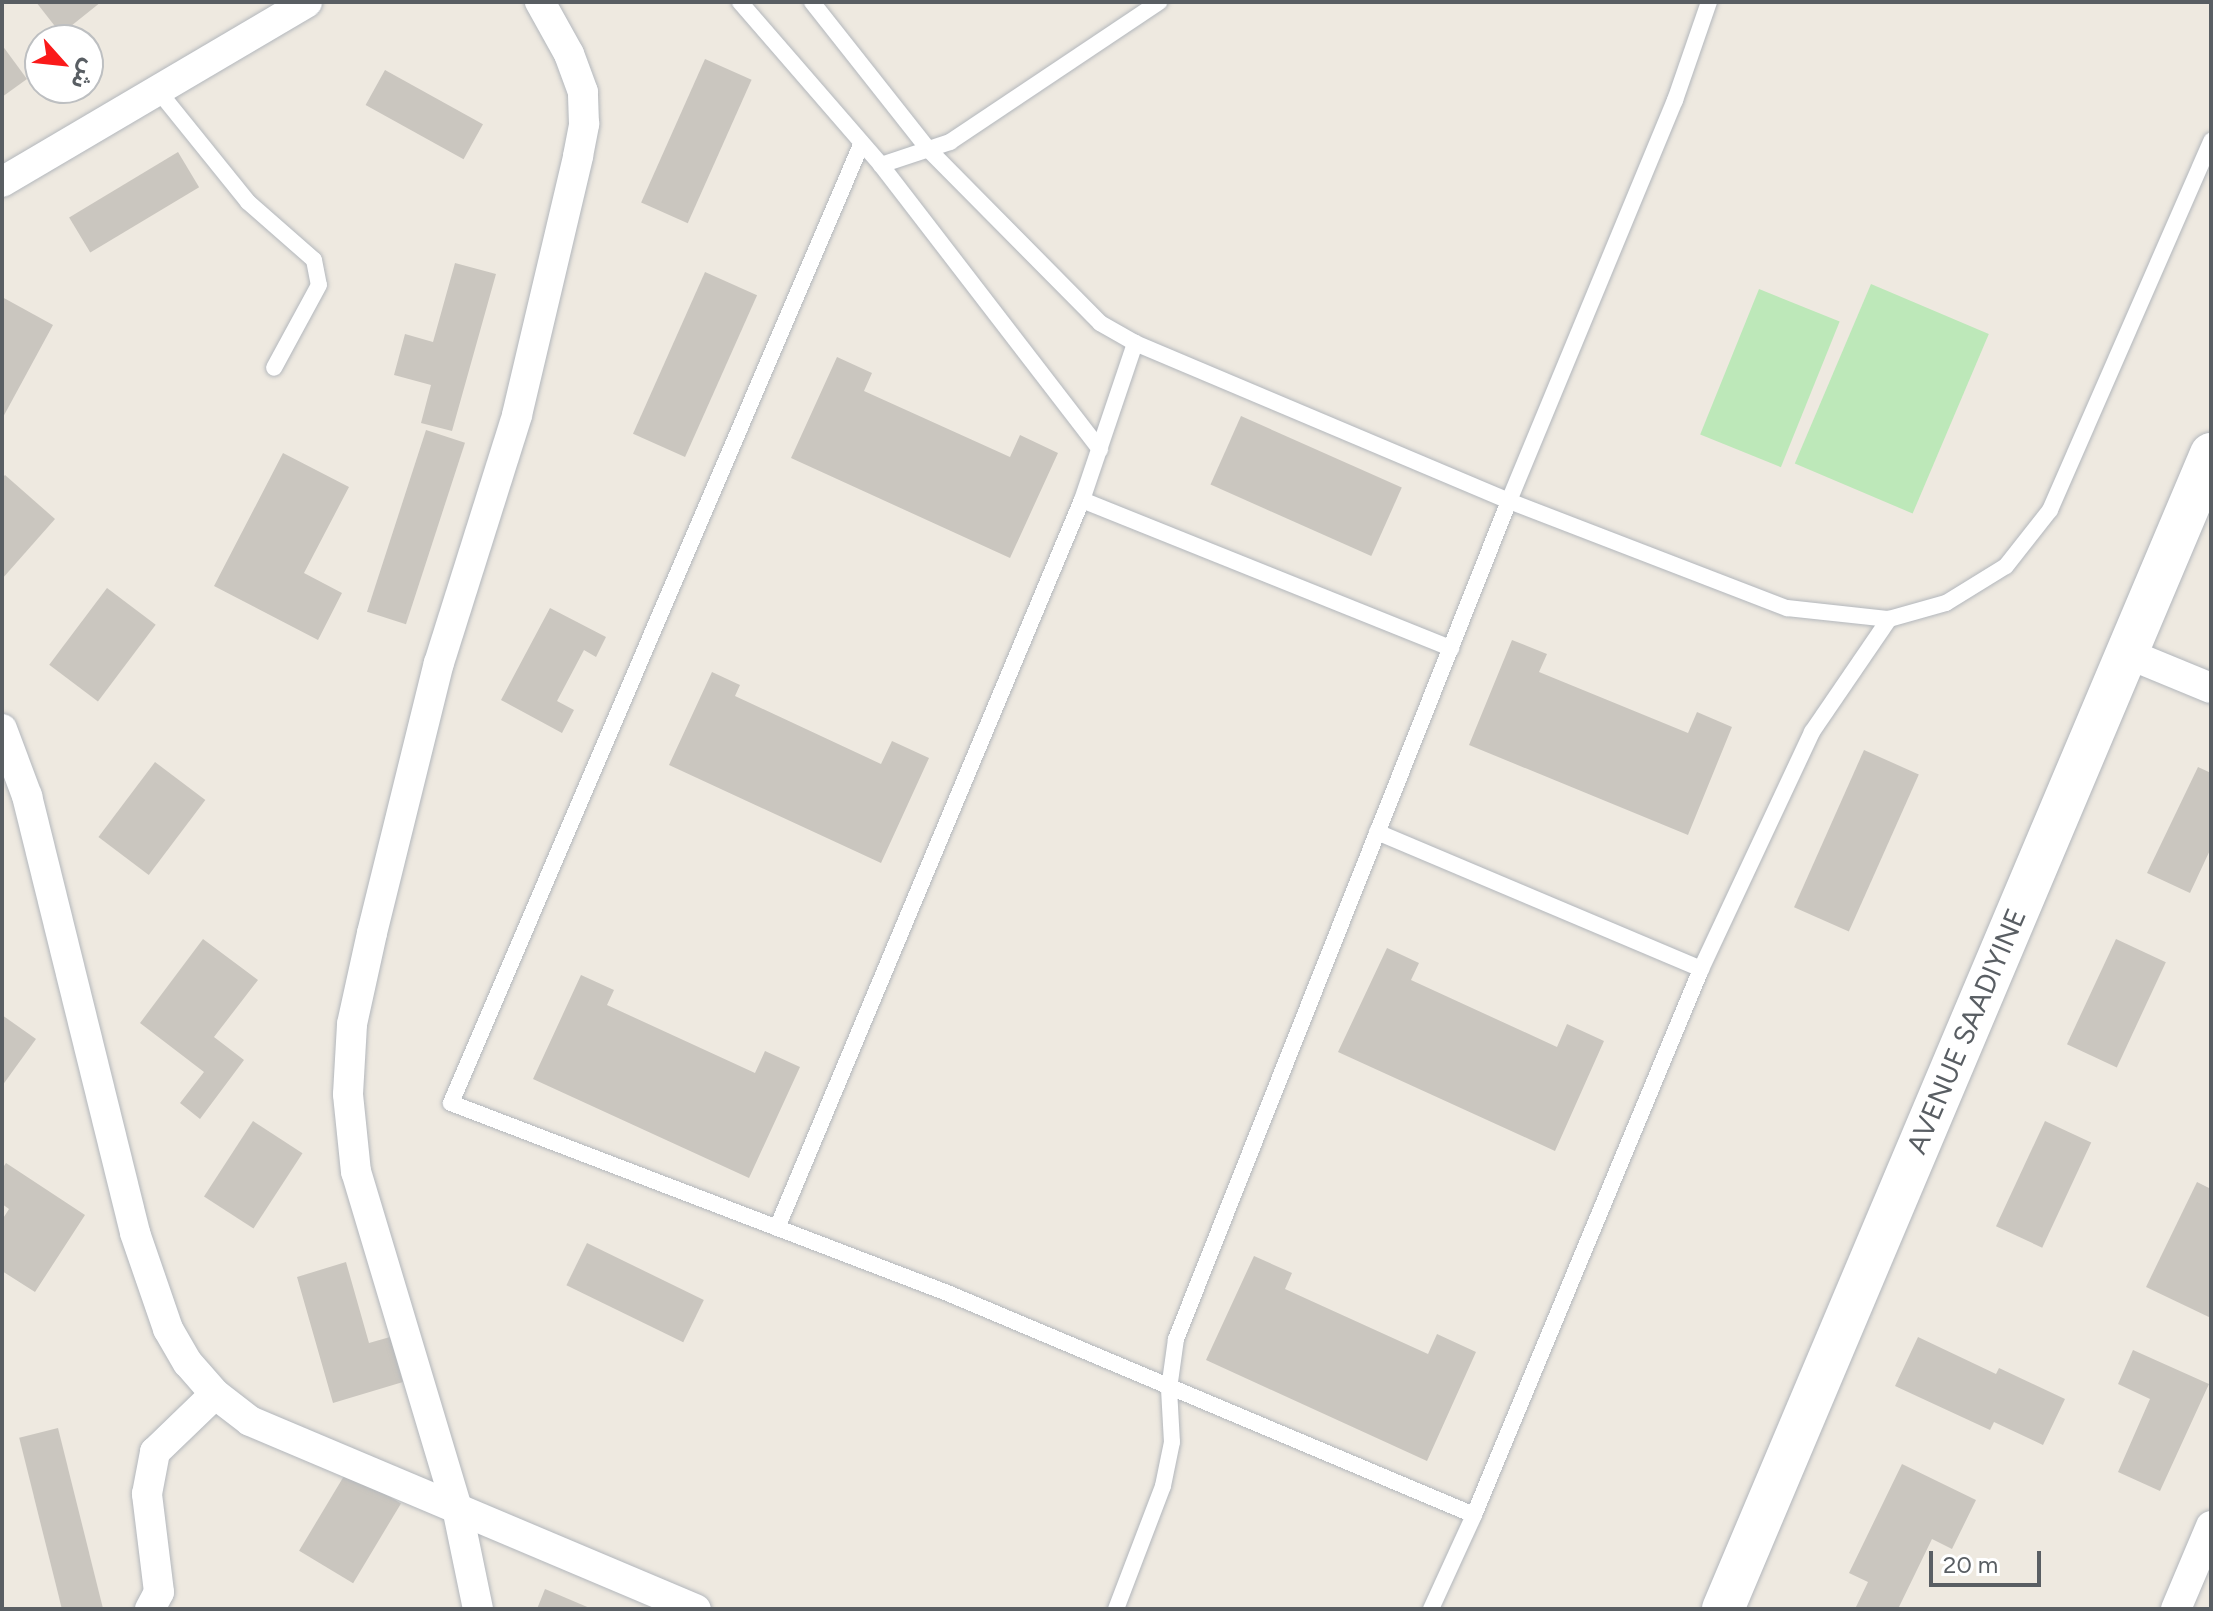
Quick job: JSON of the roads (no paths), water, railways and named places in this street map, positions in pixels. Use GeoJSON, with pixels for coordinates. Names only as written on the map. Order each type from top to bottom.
{"type":"FeatureCollection","features":[{"type":"Feature","properties":{"kind":"main road","name":"AVENUE SAADIYINE"},"geometry":{"type":"LineString","coordinates":[[1723,1609],[2211,454]]}},
{"type":"Feature","properties":{"kind":"street"},"geometry":{"type":"LineString","coordinates":[[2,182],[156,88],[307,2]]}},
{"type":"Feature","properties":{"kind":"street"},"geometry":{"type":"LineString","coordinates":[[478,1609],[457,1508],[356,1172],[348,1094],[352,1024],[372,933],[439,663],[517,415],[580,146],[583,92],[569,54],[540,2]]}},
{"type":"Feature","properties":{"kind":"street"},"geometry":{"type":"LineString","coordinates":[[2126,653],[2211,688]]}},
{"type":"Feature","properties":{"kind":"street"},"geometry":{"type":"LineString","coordinates":[[2,729],[27,796],[135,1233],[168,1329],[188,1363],[215,1394],[250,1421],[696,1609]]}},
{"type":"Feature","properties":{"kind":"street"},"geometry":{"type":"LineString","coordinates":[[150,1609],[159,1592],[147,1494],[155,1452],[215,1394]]}},
{"type":"Feature","properties":{"kind":"street"},"geometry":{"type":"LineString","coordinates":[[2176,1609],[2211,1526]]}},
{"type":"Feature","properties":{"kind":"lane"},"geometry":{"type":"LineString","coordinates":[[740,2],[881,165],[1100,449]]}},
{"type":"Feature","properties":{"kind":"lane"},"geometry":{"type":"LineString","coordinates":[[812,2],[928,149],[1100,323],[1135,343],[1509,501],[1787,608],[1889,619],[1946,603],[2006,566],[2050,510],[2211,141]]}},
{"type":"Feature","properties":{"kind":"lane"},"geometry":{"type":"LineString","coordinates":[[881,165],[950,142],[1159,2]]}},
{"type":"Feature","properties":{"kind":"lane"},"geometry":{"type":"LineString","coordinates":[[1116,1609],[1163,1486],[1172,1442],[1169,1389],[1176,1339],[1509,501],[1675,100],[1709,2]]}},
{"type":"Feature","properties":{"kind":"lane"},"geometry":{"type":"LineString","coordinates":[[156,88],[248,202],[314,260],[319,285],[274,368]]}},
{"type":"Feature","properties":{"kind":"lane"},"geometry":{"type":"LineString","coordinates":[[861,145],[451,1103],[945,1292],[1474,1515]]}},
{"type":"Feature","properties":{"kind":"lane"},"geometry":{"type":"LineString","coordinates":[[777,1228],[1082,500],[1135,343]]}},
{"type":"Feature","properties":{"kind":"lane"},"geometry":{"type":"LineString","coordinates":[[1082,500],[1451,648]]}},
{"type":"Feature","properties":{"kind":"lane"},"geometry":{"type":"LineString","coordinates":[[1431,1609],[1474,1515],[1701,969],[1812,732],[1889,619]]}},
{"type":"Feature","properties":{"kind":"lane"},"geometry":{"type":"LineString","coordinates":[[1377,832],[1701,969]]}}]}
